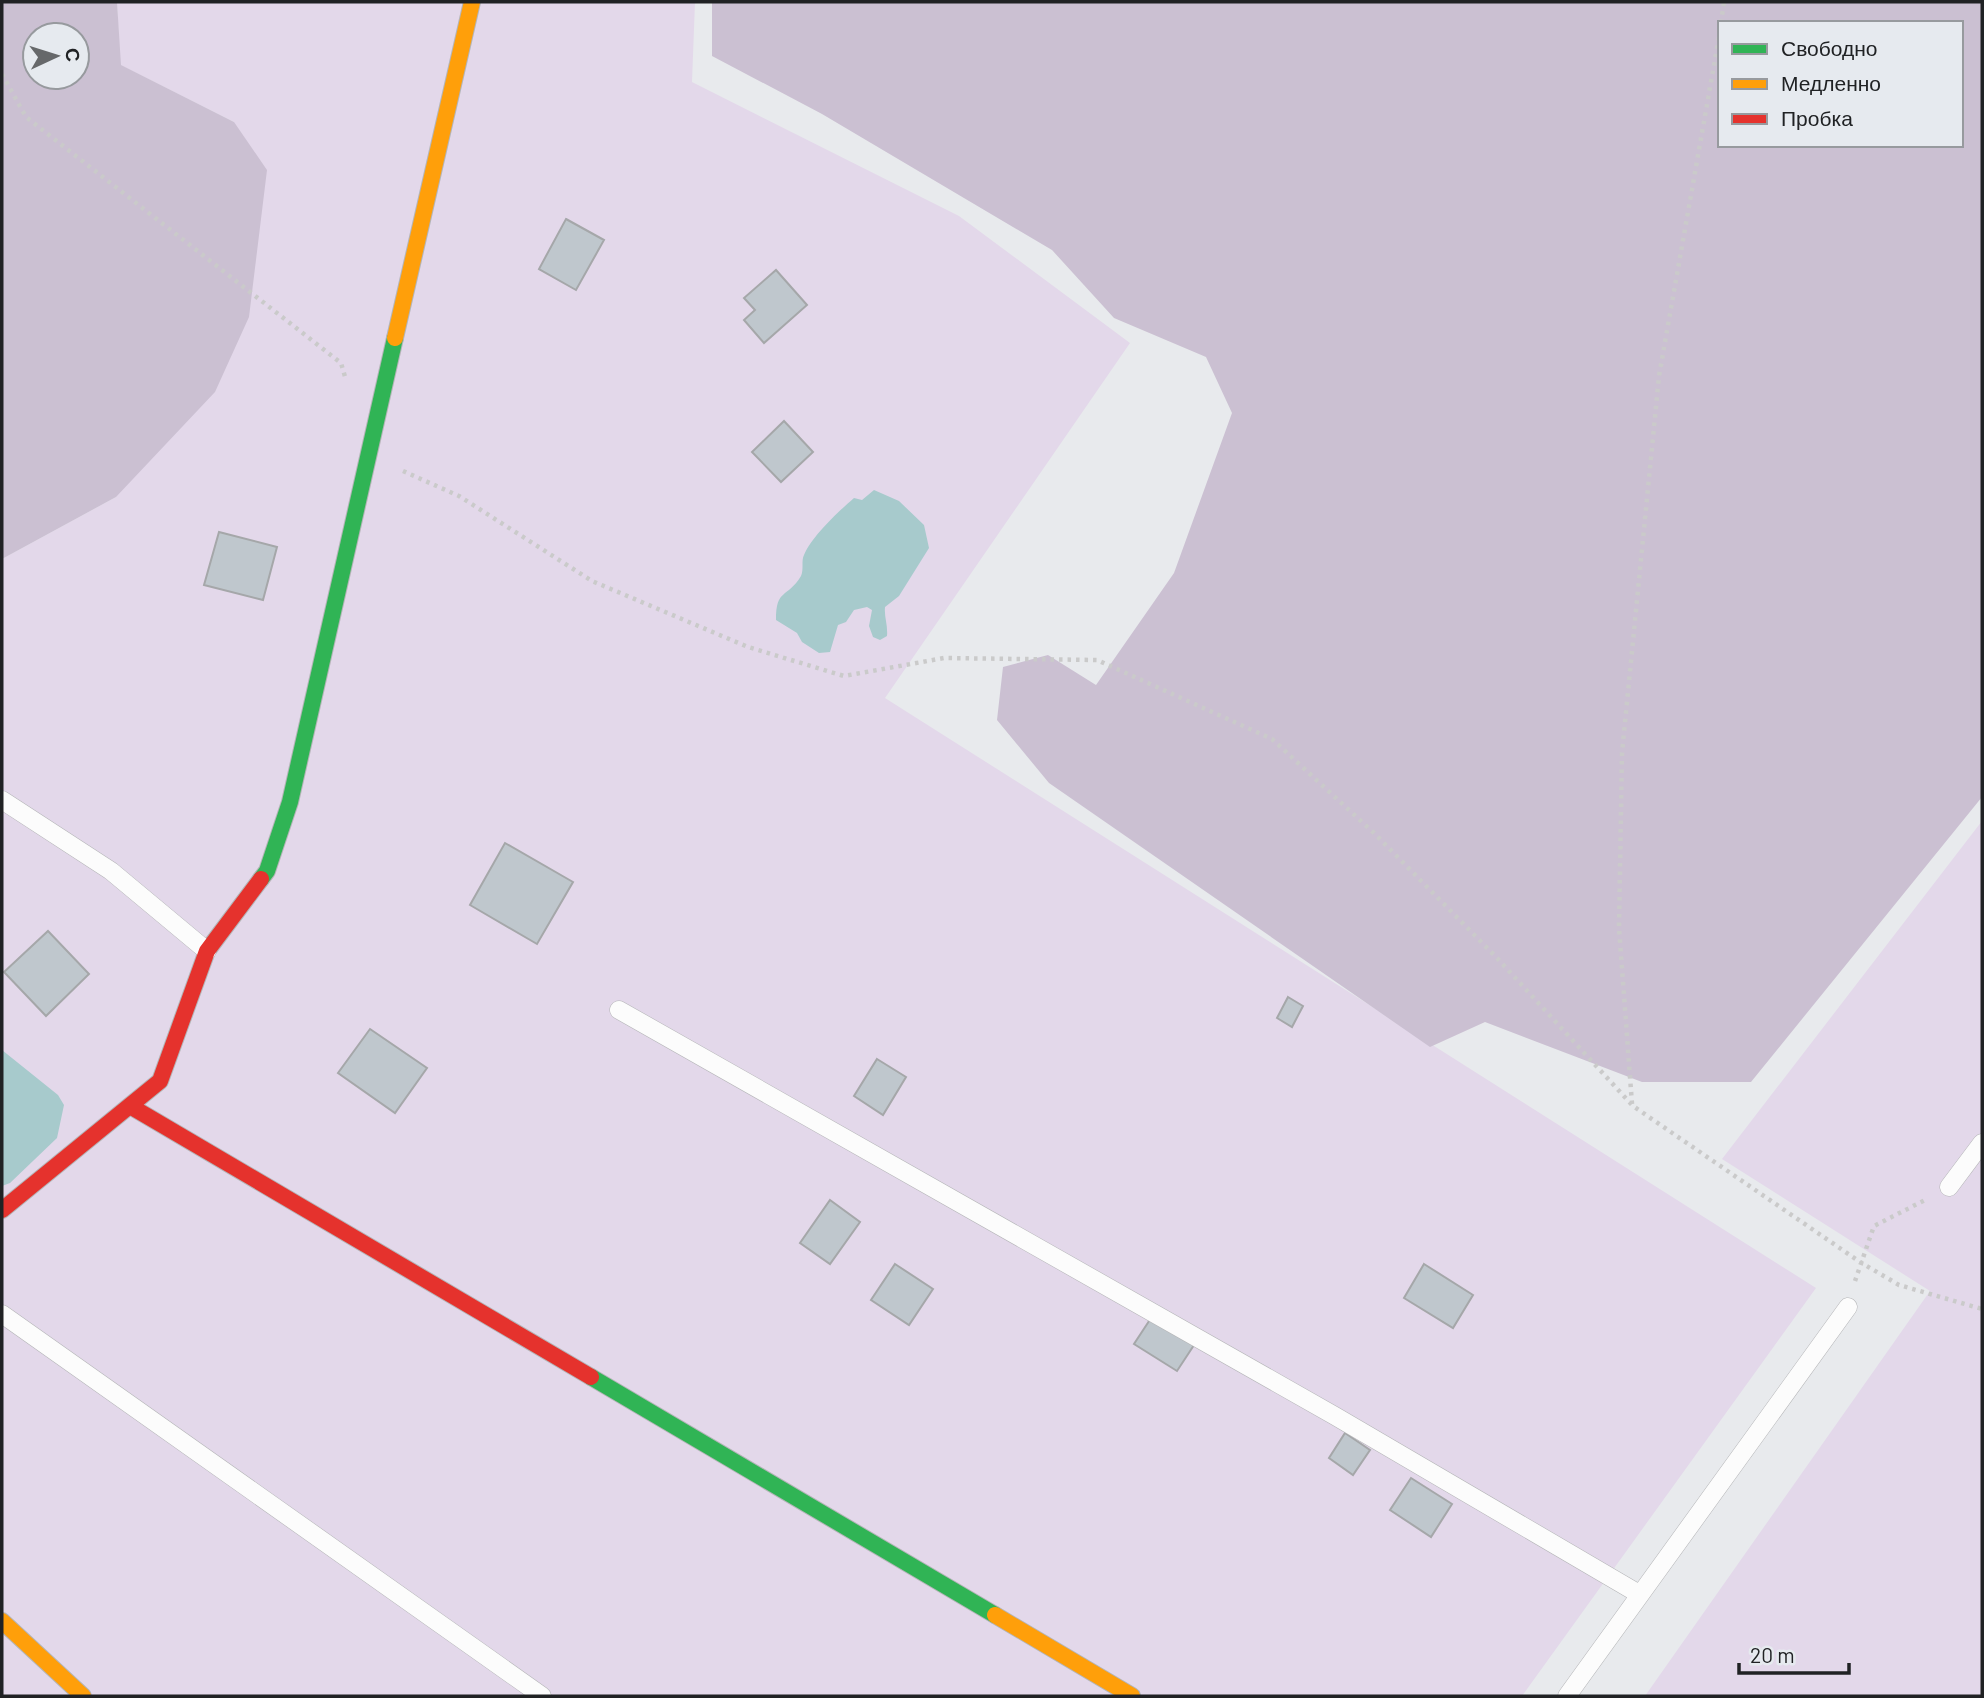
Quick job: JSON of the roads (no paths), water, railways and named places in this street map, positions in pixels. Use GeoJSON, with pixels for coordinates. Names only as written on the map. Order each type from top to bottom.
{"type":"FeatureCollection","features":[{"type":"Feature","properties":{"kind":"street"},"geometry":{"type":"LineString","coordinates":[[2,1210],[160,1081],[207,951],[267,871],[290,802],[472,2]]}},
{"type":"Feature","properties":{"kind":"street"},"geometry":{"type":"LineString","coordinates":[[130,1106],[1132,1696]]}},
{"type":"Feature","properties":{"kind":"street"},"geometry":{"type":"LineString","coordinates":[[2,1621],[83,1696]]}},
{"type":"Feature","properties":{"kind":"lane"},"geometry":{"type":"LineString","coordinates":[[2,800],[111,871],[207,951]]}},
{"type":"Feature","properties":{"kind":"lane"},"geometry":{"type":"LineString","coordinates":[[620,1010],[1335,1416],[1639,1594]]}},
{"type":"Feature","properties":{"kind":"lane"},"geometry":{"type":"LineString","coordinates":[[1949,1187],[1982,1143]]}},
{"type":"Feature","properties":{"kind":"lane"},"geometry":{"type":"LineString","coordinates":[[1567,1696],[1848,1307]]}},
{"type":"Feature","properties":{"kind":"lane"},"geometry":{"type":"LineString","coordinates":[[2,1314],[542,1696]]}},
{"type":"Feature","properties":{"kind":"water"},"geometry":{"type":"Polygon","coordinates":[[[874,490],[899,501],[924,525],[929,548],[899,596],[885,607],[887,636],[880,640],[873,637],[869,626],[872,610],[867,607],[854,610],[846,622],[838,625],[830,652],[819,653],[802,642],[797,633],[776,620],[778,603],[801,576],[804,555],[819,532],[854,498],[862,500],[874,490]]]}},
{"type":"Feature","properties":{"kind":"water"},"geometry":{"type":"Polygon","coordinates":[[[2,1050],[58,1095],[64,1105],[57,1138],[10,1183],[2,1186],[2,1050]]]}}]}
